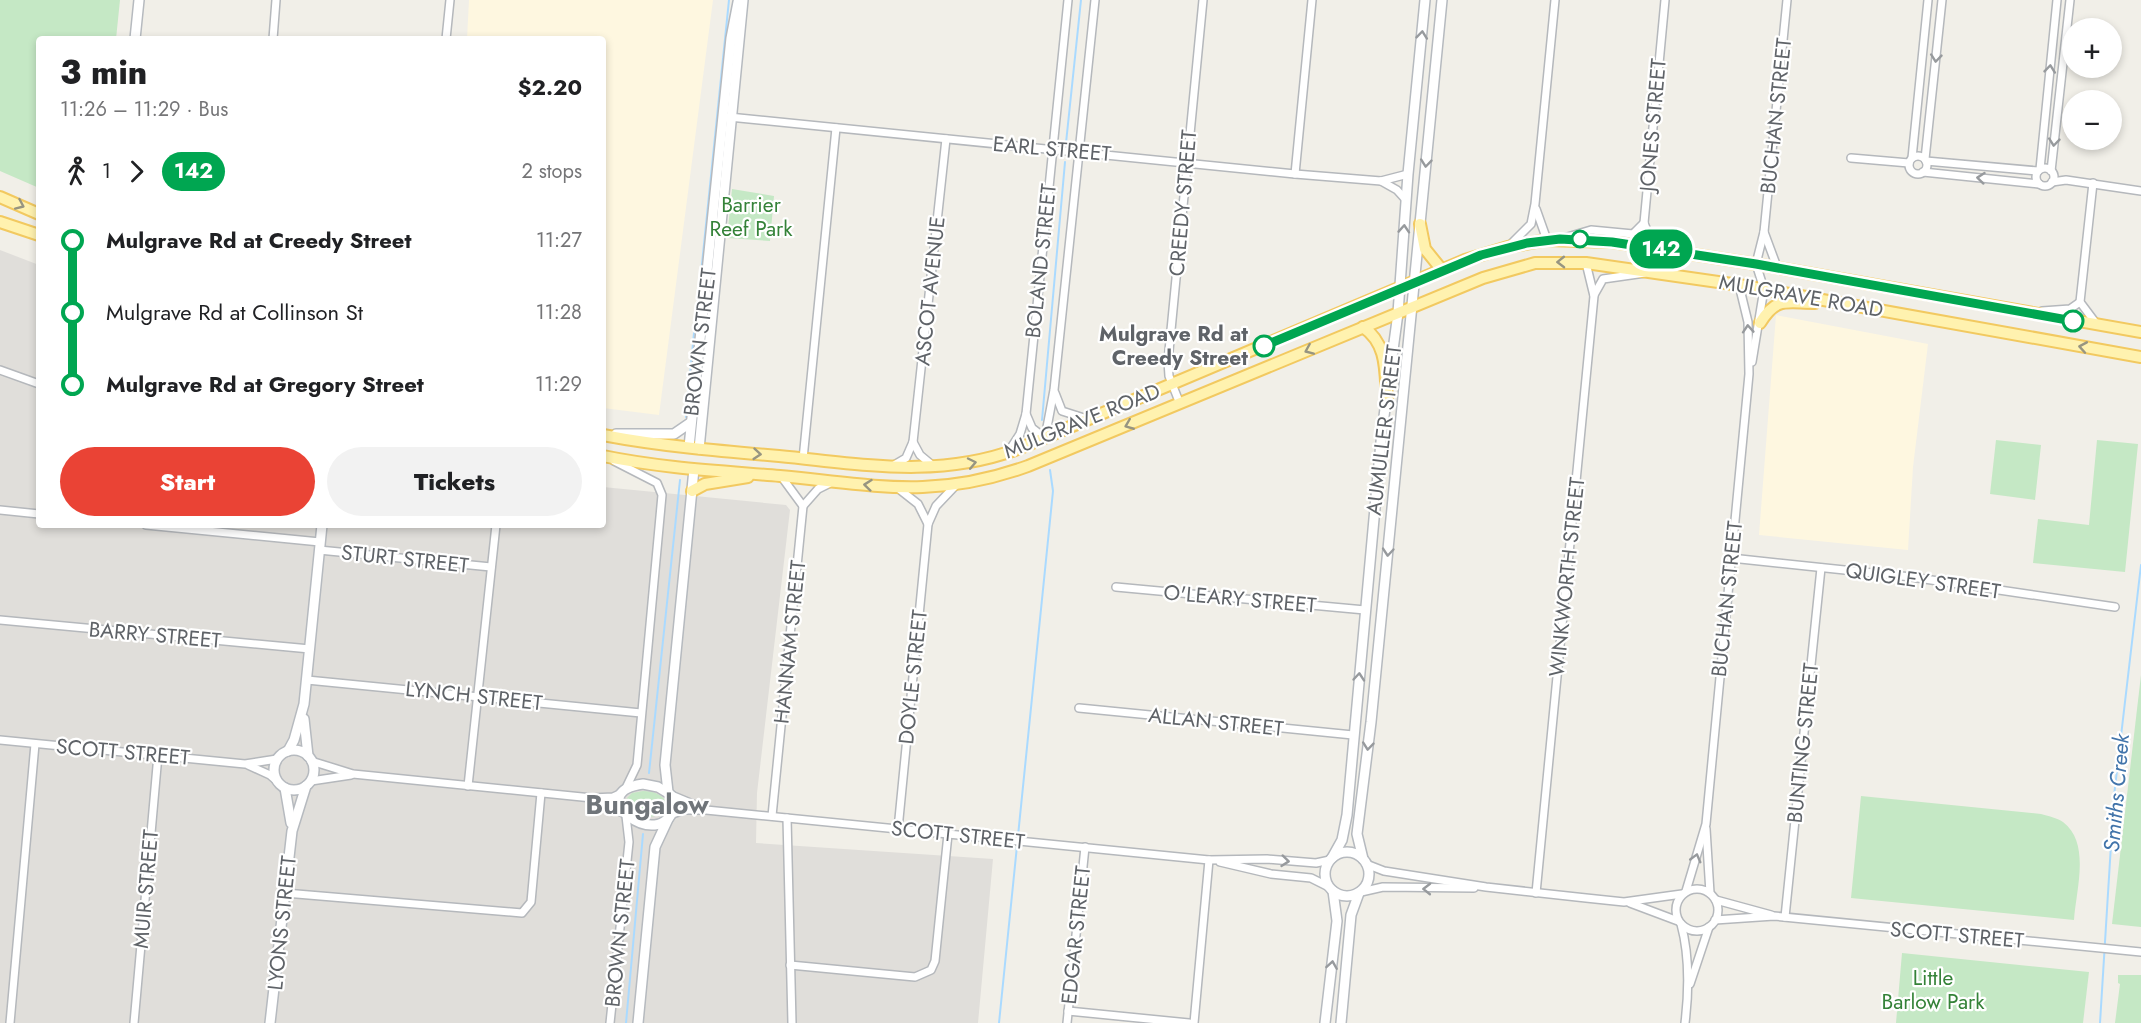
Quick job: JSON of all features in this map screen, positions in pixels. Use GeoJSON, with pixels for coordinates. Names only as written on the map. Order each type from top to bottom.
{"type":"FeatureCollection","features":[{"type":"Feature","properties":{"kind":"main road"},"geometry":{"type":"LineString","coordinates":[[0,197],[36,213]]}},
{"type":"Feature","properties":{"kind":"main road"},"geometry":{"type":"LineString","coordinates":[[0,222],[36,234]]}},
{"type":"Feature","properties":{"kind":"main road"},"geometry":{"type":"LineString","coordinates":[[1420,224],[1425,249],[1442,270]]}},
{"type":"Feature","properties":{"kind":"main road","name":"MULGRAVE ROAD"},"geometry":{"type":"LineString","coordinates":[[606,435],[694,448],[889,468],[936,468],[970,464],[1008,453],[1045,438],[1442,270],[1508,247],[1560,239],[1612,242],[1777,267],[2141,332]]}},
{"type":"Feature","properties":{"kind":"main road","name":"MULGRAVE ROAD"},"geometry":{"type":"LineString","coordinates":[[606,456],[694,469],[899,489],[955,486],[1028,466],[1412,306],[1518,266],[1550,262],[1586,263],[1764,289],[2141,357]]}},
{"type":"Feature","properties":{"kind":"main road"},"geometry":{"type":"LineString","coordinates":[[1760,323],[1769,308],[1780,302],[1848,304]]}},
{"type":"Feature","properties":{"kind":"main road"},"geometry":{"type":"LineString","coordinates":[[1363,327],[1374,334],[1383,352],[1387,399]]}},
{"type":"Feature","properties":{"kind":"main road","name":"BROWN STREET"},"geometry":{"type":"LineString","coordinates":[[694,448],[694,469]]}},
{"type":"Feature","properties":{"kind":"main road"},"geometry":{"type":"LineString","coordinates":[[692,491],[705,484],[764,475]]}},
{"type":"Feature","properties":{"kind":"street"},"geometry":{"type":"LineString","coordinates":[[135,36],[139,0]]}},
{"type":"Feature","properties":{"kind":"street"},"geometry":{"type":"LineString","coordinates":[[273,36],[276,0]]}},
{"type":"Feature","properties":{"kind":"street"},"geometry":{"type":"LineString","coordinates":[[446,36],[450,0]]}},
{"type":"Feature","properties":{"kind":"street","name":"BROWN STREET"},"geometry":{"type":"LineString","coordinates":[[694,448],[690,423],[741,0]]}},
{"type":"Feature","properties":{"kind":"street","name":"BOLAND STREET"},"geometry":{"type":"LineString","coordinates":[[1008,453],[1018,438],[1026,414],[1068,0]]}},
{"type":"Feature","properties":{"kind":"street","name":"BOLAND STREET"},"geometry":{"type":"LineString","coordinates":[[1045,438],[1054,390],[1095,0]]}},
{"type":"Feature","properties":{"kind":"street","name":"CREEDY STREET"},"geometry":{"type":"LineString","coordinates":[[1180,404],[1172,384],[1168,361],[1203,0]]}},
{"type":"Feature","properties":{"kind":"street"},"geometry":{"type":"LineString","coordinates":[[1295,174],[1312,0]]}},
{"type":"Feature","properties":{"kind":"street","name":"AUMULLER STREET"},"geometry":{"type":"LineString","coordinates":[[1331,859],[1340,845],[1345,827],[1375,506],[1401,287],[1408,174],[1425,0]]}},
{"type":"Feature","properties":{"kind":"street","name":"AUMULLER STREET"},"geometry":{"type":"LineString","coordinates":[[1365,861],[1357,834],[1374,689],[1442,0]]}},
{"type":"Feature","properties":{"kind":"street"},"geometry":{"type":"LineString","coordinates":[[1508,247],[1531,224],[1535,204],[1555,0]]}},
{"type":"Feature","properties":{"kind":"street","name":"JONES STREET"},"geometry":{"type":"LineString","coordinates":[[1654,248],[1646,235],[1644,222],[1665,0]]}},
{"type":"Feature","properties":{"kind":"street","name":"BUCHAN STREET"},"geometry":{"type":"LineString","coordinates":[[1710,893],[1706,824],[1749,374],[1760,323],[1764,289],[1756,264],[1764,232],[1787,0]]}},
{"type":"Feature","properties":{"kind":"street"},"geometry":{"type":"LineString","coordinates":[[1928,0],[1911,160],[1914,173],[1923,172],[2044,186],[2066,180],[2141,191]]}},
{"type":"Feature","properties":{"kind":"street"},"geometry":{"type":"LineString","coordinates":[[1923,172],[1927,167],[1925,160],[1942,0]]}},
{"type":"Feature","properties":{"kind":"street"},"geometry":{"type":"LineString","coordinates":[[2039,184],[2036,176],[2039,170],[2057,0]]}},
{"type":"Feature","properties":{"kind":"street"},"geometry":{"type":"LineString","coordinates":[[2052,182],[2070,0]]}},
{"type":"Feature","properties":{"kind":"street"},"geometry":{"type":"LineString","coordinates":[[1412,132],[1420,132],[1424,127],[1427,97],[1435,75]]}},
{"type":"Feature","properties":{"kind":"street","name":"BROWN STREET"},"geometry":{"type":"LineString","coordinates":[[694,448],[727,117]]}},
{"type":"Feature","properties":{"kind":"street","name":"EARL STREET"},"geometry":{"type":"LineString","coordinates":[[727,117],[1381,182],[1397,190],[1406,200]]}},
{"type":"Feature","properties":{"kind":"street"},"geometry":{"type":"LineString","coordinates":[[803,459],[836,128]]}},
{"type":"Feature","properties":{"kind":"street","name":"ASCOT AVENUE"},"geometry":{"type":"LineString","coordinates":[[914,442],[946,139]]}},
{"type":"Feature","properties":{"kind":"street"},"geometry":{"type":"LineString","coordinates":[[1851,158],[1911,160],[1917,156],[1925,160],[2052,172],[2066,180]]}},
{"type":"Feature","properties":{"kind":"street","name":"EARL STREET"},"geometry":{"type":"LineString","coordinates":[[1381,182],[1408,174]]}},
{"type":"Feature","properties":{"kind":"street"},"geometry":{"type":"LineString","coordinates":[[2092,183],[2080,302],[2087,314],[2100,326]]}},
{"type":"Feature","properties":{"kind":"street"},"geometry":{"type":"LineString","coordinates":[[1535,204],[1539,223],[1547,240]]}},
{"type":"Feature","properties":{"kind":"street"},"geometry":{"type":"LineString","coordinates":[[1560,239],[1591,230],[1633,234],[1644,222]]}},
{"type":"Feature","properties":{"kind":"street","name":"BUCHAN STREET"},"geometry":{"type":"LineString","coordinates":[[1764,232],[1777,267]]}},
{"type":"Feature","properties":{"kind":"street","name":"WINKWORTH STREET"},"geometry":{"type":"LineString","coordinates":[[1536,893],[1594,296],[1586,263]]}},
{"type":"Feature","properties":{"kind":"street"},"geometry":{"type":"LineString","coordinates":[[1594,296],[1600,282],[1607,278],[1633,277],[1650,272]]}},
{"type":"Feature","properties":{"kind":"street","name":"BUCHAN STREET"},"geometry":{"type":"LineString","coordinates":[[1739,285],[1748,322],[1749,374]]}},
{"type":"Feature","properties":{"kind":"street"},"geometry":{"type":"LineString","coordinates":[[2031,313],[2070,309],[2080,302]]}},
{"type":"Feature","properties":{"kind":"street"},"geometry":{"type":"LineString","coordinates":[[0,370],[36,383]]}},
{"type":"Feature","properties":{"kind":"street"},"geometry":{"type":"LineString","coordinates":[[1054,390],[1062,411],[1090,419]]}},
{"type":"Feature","properties":{"kind":"street"},"geometry":{"type":"LineString","coordinates":[[1026,414],[1032,428],[1045,438]]}},
{"type":"Feature","properties":{"kind":"street"},"geometry":{"type":"LineString","coordinates":[[606,435],[667,435],[684,429],[690,423]]}},
{"type":"Feature","properties":{"kind":"street"},"geometry":{"type":"LineString","coordinates":[[889,468],[906,458],[914,442]]}},
{"type":"Feature","properties":{"kind":"street"},"geometry":{"type":"LineString","coordinates":[[914,442],[922,459],[936,468]]}},
{"type":"Feature","properties":{"kind":"street"},"geometry":{"type":"LineString","coordinates":[[1375,506],[1383,480],[1386,456],[1389,452],[1396,452]]}},
{"type":"Feature","properties":{"kind":"street"},"geometry":{"type":"LineString","coordinates":[[592,798],[645,824],[659,822],[669,816],[674,805],[669,793],[648,784],[639,776],[637,765],[661,491],[655,482],[606,458]]}},
{"type":"Feature","properties":{"kind":"street","name":"BROWN STREET"},"geometry":{"type":"LineString","coordinates":[[669,793],[665,765],[694,469]]}},
{"type":"Feature","properties":{"kind":"street"},"geometry":{"type":"LineString","coordinates":[[781,476],[803,506],[818,489],[834,482]]}},
{"type":"Feature","properties":{"kind":"street","name":"DOYLE STREET"},"geometry":{"type":"LineString","coordinates":[[898,829],[928,524],[936,506],[955,486]]}},
{"type":"Feature","properties":{"kind":"street"},"geometry":{"type":"LineString","coordinates":[[899,489],[918,504],[928,524]]}},
{"type":"Feature","properties":{"kind":"street","name":"HANNAM STREET"},"geometry":{"type":"LineString","coordinates":[[772,816],[803,506]]}},
{"type":"Feature","properties":{"kind":"street"},"geometry":{"type":"LineString","coordinates":[[0,510],[36,514]]}},
{"type":"Feature","properties":{"kind":"street","name":"STURT STREET"},"geometry":{"type":"LineString","coordinates":[[187,528],[491,567]]}},
{"type":"Feature","properties":{"kind":"street"},"geometry":{"type":"LineString","coordinates":[[322,528],[304,704],[294,740],[288,751],[277,759],[274,770],[277,781],[285,788],[296,790],[308,784],[353,774]]}},
{"type":"Feature","properties":{"kind":"street"},"geometry":{"type":"LineString","coordinates":[[468,786],[496,528]]}},
{"type":"Feature","properties":{"kind":"street","name":"QUIGLEY STREET"},"geometry":{"type":"LineString","coordinates":[[1731,558],[1911,577],[2115,608]]}},
{"type":"Feature","properties":{"kind":"street","name":"BUNTING STREET"},"geometry":{"type":"LineString","coordinates":[[1785,917],[1821,568]]}},
{"type":"Feature","properties":{"kind":"street","name":"O'LEARY STREET"},"geometry":{"type":"LineString","coordinates":[[1116,587],[1365,610]]}},
{"type":"Feature","properties":{"kind":"street","name":"BARRY STREET"},"geometry":{"type":"LineString","coordinates":[[0,620],[310,649]]}},
{"type":"Feature","properties":{"kind":"street","name":"LYNCH STREET"},"geometry":{"type":"LineString","coordinates":[[307,680],[641,713]]}},
{"type":"Feature","properties":{"kind":"street"},"geometry":{"type":"LineString","coordinates":[[304,704],[309,759],[314,771],[308,784]]}},
{"type":"Feature","properties":{"kind":"street","name":"ALLAN STREET"},"geometry":{"type":"LineString","coordinates":[[1079,708],[1353,735]]}},
{"type":"Feature","properties":{"kind":"street","name":"SCOTT STREET"},"geometry":{"type":"LineString","coordinates":[[0,740],[245,764],[277,759]]}},
{"type":"Feature","properties":{"kind":"street"},"geometry":{"type":"LineString","coordinates":[[10,1023],[35,744]]}},
{"type":"Feature","properties":{"kind":"street"},"geometry":{"type":"LineString","coordinates":[[288,751],[298,751],[309,759],[353,774],[592,798],[613,797],[634,786],[648,784],[659,778],[665,765]]}},
{"type":"Feature","properties":{"kind":"street","name":"MUIR STREET"},"geometry":{"type":"LineString","coordinates":[[134,1023],[158,756]]}},
{"type":"Feature","properties":{"kind":"street","name":"SCOTT STREET"},"geometry":{"type":"LineString","coordinates":[[245,764],[270,775],[277,781]]}},
{"type":"Feature","properties":{"kind":"street"},"geometry":{"type":"LineString","coordinates":[[624,814],[620,802],[637,765]]}},
{"type":"Feature","properties":{"kind":"street","name":"LYONS STREET"},"geometry":{"type":"LineString","coordinates":[[271,1020],[292,831],[308,784]]}},
{"type":"Feature","properties":{"kind":"street","name":"LYONS STREET"},"geometry":{"type":"LineString","coordinates":[[285,788],[292,831]]}},
{"type":"Feature","properties":{"kind":"street","name":"SCOTT STREET"},"geometry":{"type":"LineString","coordinates":[[669,793],[706,810]]}},
{"type":"Feature","properties":{"kind":"street"},"geometry":{"type":"LineString","coordinates":[[285,893],[516,915],[527,908],[531,902],[542,794]]}},
{"type":"Feature","properties":{"kind":"street","name":"SCOTT STREET"},"geometry":{"type":"LineString","coordinates":[[669,816],[684,810],[706,810],[1209,860],[1271,874],[1311,878],[1331,889]]}},
{"type":"Feature","properties":{"kind":"street","name":"BROWN STREET"},"geometry":{"type":"LineString","coordinates":[[624,814],[629,842]]}},
{"type":"Feature","properties":{"kind":"street","name":"BROWN STREET"},"geometry":{"type":"LineString","coordinates":[[655,847],[669,816]]}},
{"type":"Feature","properties":{"kind":"street"},"geometry":{"type":"LineString","coordinates":[[787,818],[792,1023]]}},
{"type":"Feature","properties":{"kind":"street","name":"BROWN STREET"},"geometry":{"type":"LineString","coordinates":[[610,1023],[629,842],[634,828],[645,824],[653,832],[655,847],[638,1023]]}},
{"type":"Feature","properties":{"kind":"street","name":"BUCHAN STREET"},"geometry":{"type":"LineString","coordinates":[[1684,893],[1706,824]]}},
{"type":"Feature","properties":{"kind":"street"},"geometry":{"type":"LineString","coordinates":[[790,965],[915,977],[931,970],[935,961],[948,834]]}},
{"type":"Feature","properties":{"kind":"street","name":"EDGAR STREET"},"geometry":{"type":"LineString","coordinates":[[1067,1023],[1085,847]]}},
{"type":"Feature","properties":{"kind":"street"},"geometry":{"type":"LineString","coordinates":[[1325,1023],[1337,921],[1325,870],[1331,859],[1345,852],[1386,871],[1486,887],[1624,902],[1680,922],[1695,931],[1709,927]]}},
{"type":"Feature","properties":{"kind":"street","name":"SCOTT STREET"},"geometry":{"type":"LineString","coordinates":[[1209,860],[1266,859],[1316,863],[1331,859]]}},
{"type":"Feature","properties":{"kind":"street"},"geometry":{"type":"LineString","coordinates":[[1194,1023],[1209,860]]}},
{"type":"Feature","properties":{"kind":"street"},"geometry":{"type":"LineString","coordinates":[[1341,1023],[1351,915],[1360,893],[1369,881],[1365,861]]}},
{"type":"Feature","properties":{"kind":"street"},"geometry":{"type":"LineString","coordinates":[[1331,889],[1345,897],[1383,887],[1486,887]]}},
{"type":"Feature","properties":{"kind":"street"},"geometry":{"type":"LineString","coordinates":[[1624,902],[1684,893],[1698,888],[1710,893],[1716,900],[1718,910],[1715,920],[1709,927],[1689,989]]}},
{"type":"Feature","properties":{"kind":"street"},"geometry":{"type":"LineString","coordinates":[[1684,893],[1676,906],[1686,942],[1689,989],[1685,1023]]}},
{"type":"Feature","properties":{"kind":"street","name":"SCOTT STREET"},"geometry":{"type":"LineString","coordinates":[[1716,900],[1774,916]]}},
{"type":"Feature","properties":{"kind":"street","name":"SCOTT STREET"},"geometry":{"type":"LineString","coordinates":[[1715,920],[1774,916],[2141,952]]}},
{"type":"Feature","properties":{"kind":"street"},"geometry":{"type":"LineString","coordinates":[[1068,1011],[1189,1023]]}},
{"type":"Feature","properties":{"kind":"shaded area"},"geometry":{"type":"Polygon","coordinates":[[[469,0],[713,0],[659,415],[606,408],[606,36],[467,36],[469,0]]]}},
{"type":"Feature","properties":{"kind":"shaded area"},"geometry":{"type":"Polygon","coordinates":[[[0,250],[36,264],[36,528],[606,528],[606,487],[786,505],[790,510],[757,793],[756,843],[993,859],[978,1023],[0,1023],[0,250]]]}},
{"type":"Feature","properties":{"kind":"shaded area"},"geometry":{"type":"Polygon","coordinates":[[[1776,315],[1928,344],[1913,467],[1908,550],[1759,535],[1776,315]]]}},
{"type":"Feature","properties":{"kind":"green space"},"geometry":{"type":"Polygon","coordinates":[[[0,0],[120,0],[116,36],[36,36],[36,187],[0,171],[0,0]]]}},
{"type":"Feature","properties":{"kind":"green space","name":"Barrier Reef Park"},"geometry":{"type":"Polygon","coordinates":[[[732,189],[774,196],[770,241],[727,238],[732,189]]]}},
{"type":"Feature","properties":{"kind":"green space"},"geometry":{"type":"Polygon","coordinates":[[[1996,440],[2041,445],[2035,500],[1990,494],[1996,440]]]}},
{"type":"Feature","properties":{"kind":"green space"},"geometry":{"type":"Polygon","coordinates":[[[2097,440],[2138,444],[2125,572],[2033,563],[2038,519],[2089,525],[2097,440]]]}},
{"type":"Feature","properties":{"kind":"green space"},"geometry":{"type":"Polygon","coordinates":[[[2141,675],[2141,927],[2112,924],[2141,675]]]}},
{"type":"Feature","properties":{"kind":"green space"},"geometry":{"type":"Polygon","coordinates":[[[643,791],[661,796],[667,805],[665,812],[646,817],[628,810],[627,798],[632,793],[643,791]]]}},
{"type":"Feature","properties":{"kind":"green space"},"geometry":{"type":"Polygon","coordinates":[[[1861,796],[2041,814],[2063,822],[2072,831],[2079,854],[2080,868],[2074,920],[1851,898],[1861,796]]]}},
{"type":"Feature","properties":{"kind":"green space","name":"Little Barlow Park"},"geometry":{"type":"Polygon","coordinates":[[[1902,953],[2089,972],[2083,1023],[1896,1023],[1902,953]]]}},
{"type":"Feature","properties":{"kind":"green space"},"geometry":{"type":"Polygon","coordinates":[[[2118,975],[2141,975],[2141,1023],[2115,1023],[2120,984],[2118,975]]]}},
{"type":"Feature","properties":{"kind":"waterway"},"geometry":{"type":"LineString","coordinates":[[698,303],[729,0]]}},
{"type":"Feature","properties":{"kind":"waterway"},"geometry":{"type":"LineString","coordinates":[[1066,143],[1081,0]]}},
{"type":"Feature","properties":{"kind":"waterway"},"geometry":{"type":"LineString","coordinates":[[1042,420],[1065,162]]}},
{"type":"Feature","properties":{"kind":"waterway"},"geometry":{"type":"LineString","coordinates":[[686,417],[694,333]]}},
{"type":"Feature","properties":{"kind":"waterway"},"geometry":{"type":"LineString","coordinates":[[999,1023],[1053,491],[1050,470]]}},
{"type":"Feature","properties":{"kind":"waterway"},"geometry":{"type":"LineString","coordinates":[[649,773],[680,480]]}},
{"type":"Feature","properties":{"kind":"waterway","name":"Smiths Creek"},"geometry":{"type":"LineString","coordinates":[[2100,1023],[2114,796],[2141,565]]}},
{"type":"Feature","properties":{"kind":"waterway"},"geometry":{"type":"LineString","coordinates":[[626,1023],[643,834]]}},
{"type":"Feature","properties":{"kind":"bus line","name":"142"},"geometry":{"type":"LineString","coordinates":[[1264,346],[1481,255],[1527,243],[1560,239],[1612,242],[1756,264],[2073,321]]}},
{"type":"Feature","properties":{"kind":"place","name":"Mulgrave Rd at Creedy Street"},"geometry":{"type":"Point","coordinates":[1264,346]}},
{"type":"Feature","properties":{"kind":"district","name":"Bungalow"},"geometry":{"type":"Point","coordinates":[647,805]}}]}
